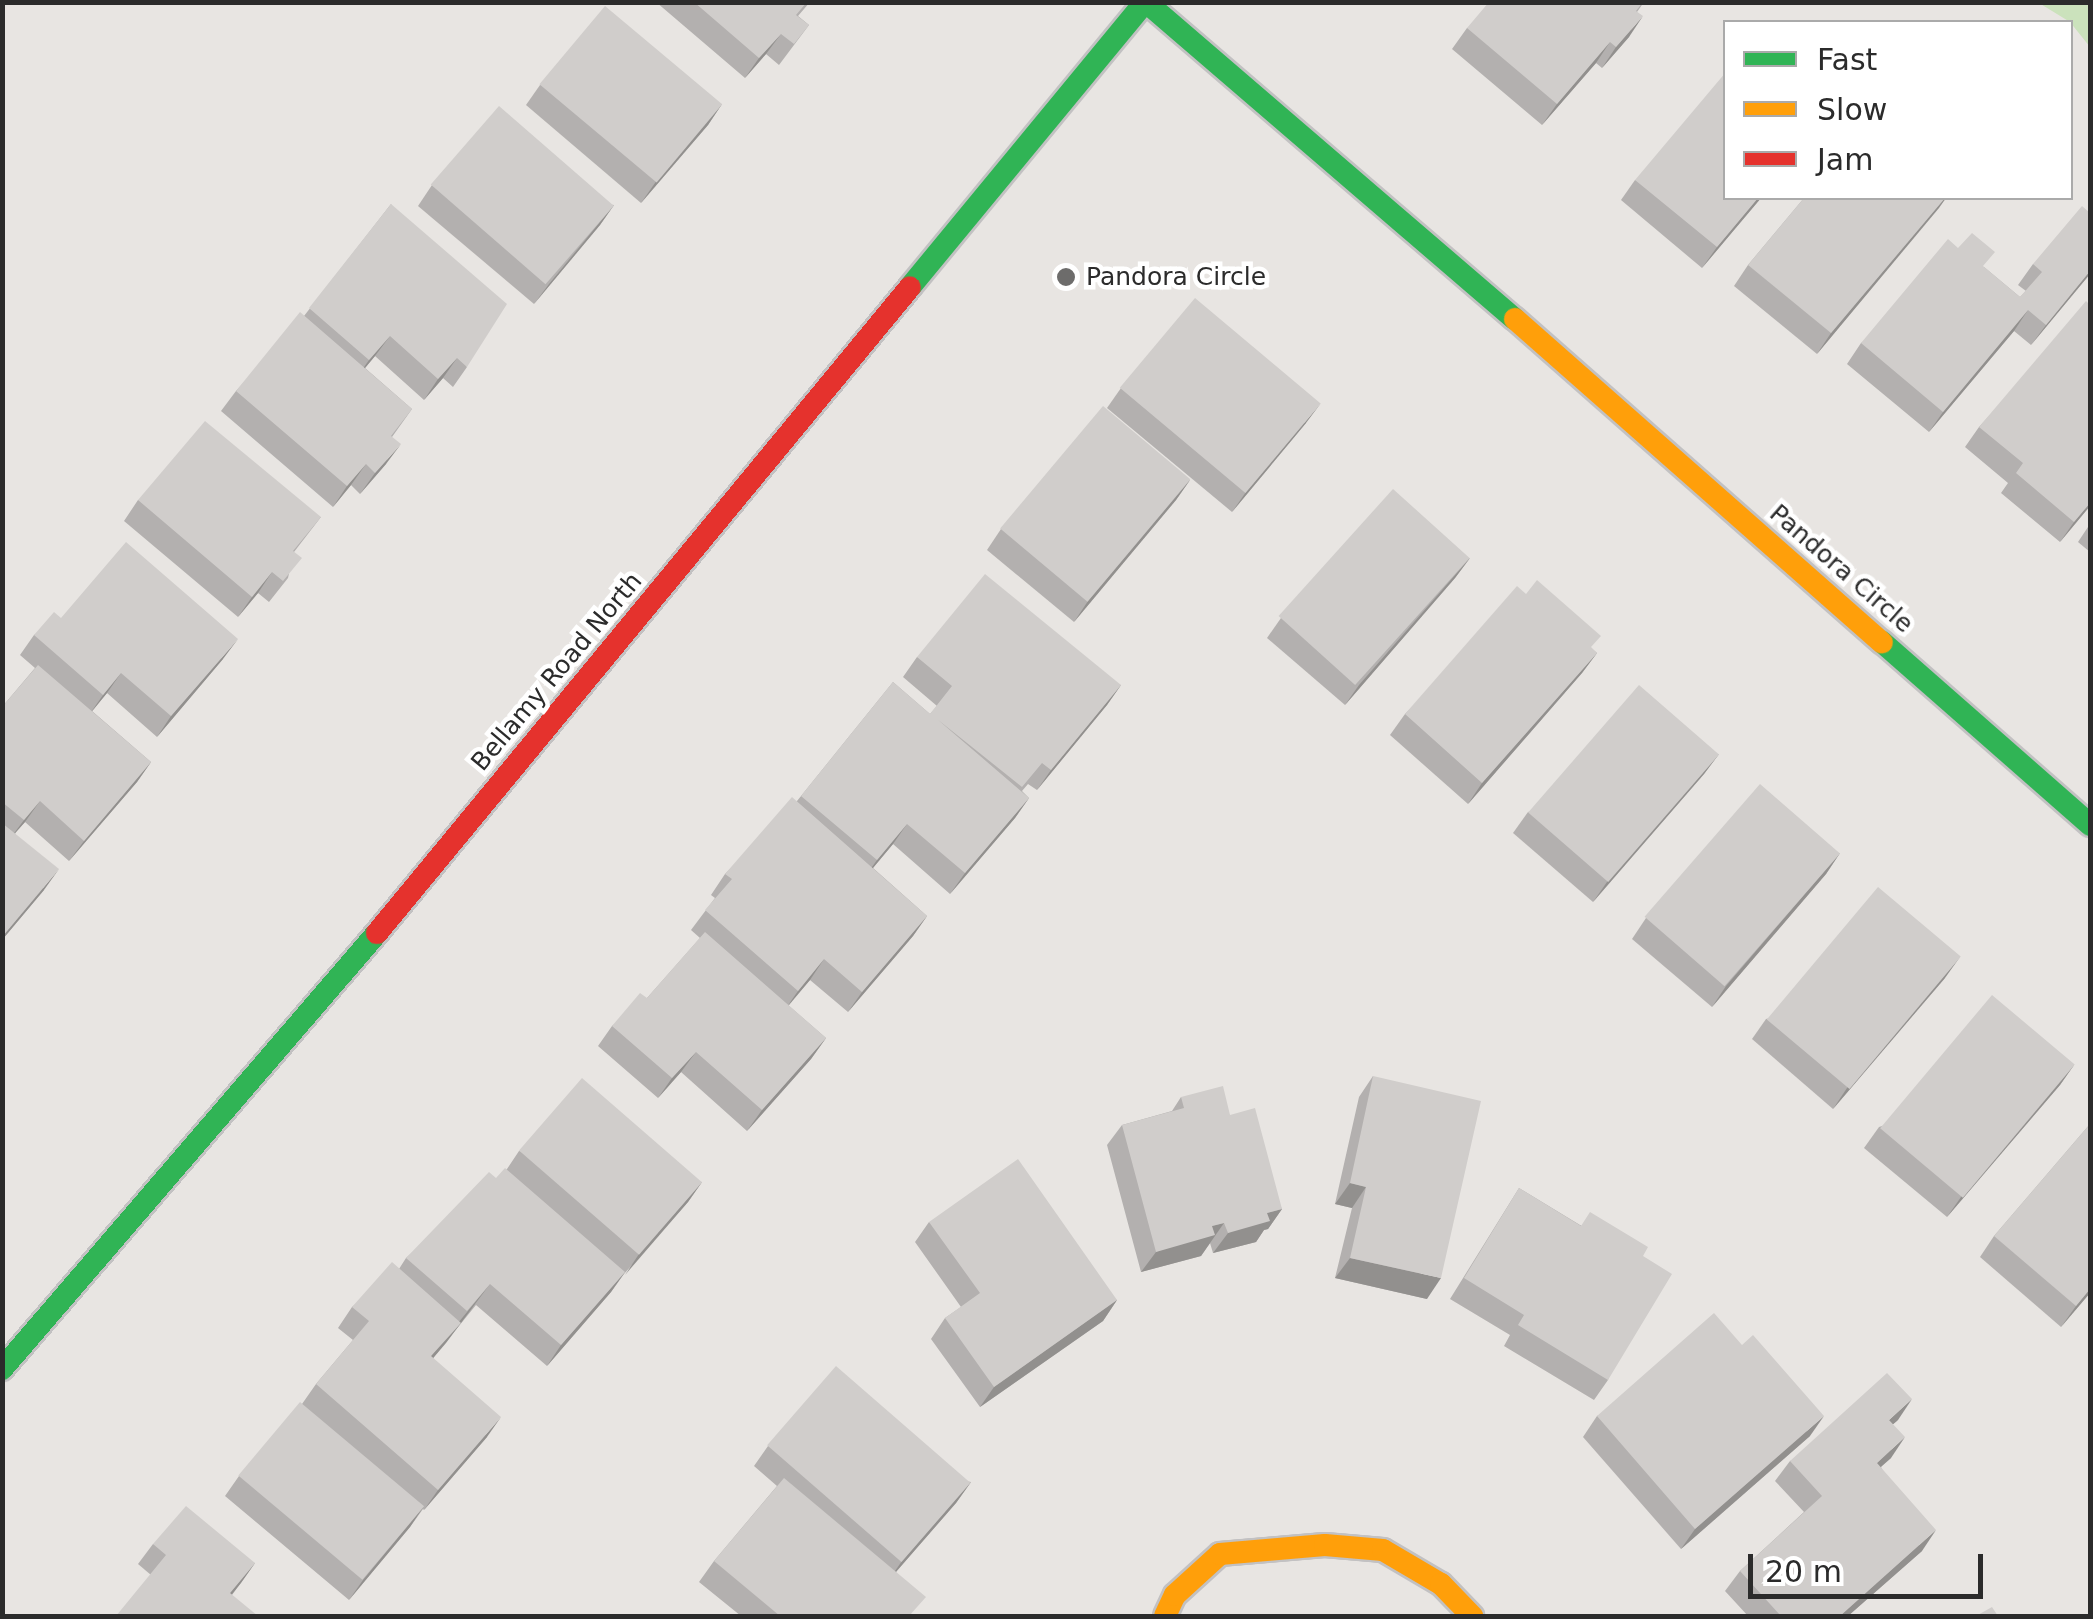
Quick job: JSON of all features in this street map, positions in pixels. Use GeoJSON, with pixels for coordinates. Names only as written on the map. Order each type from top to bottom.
{"type":"FeatureCollection","features":[{"type":"Feature","properties":{"kind":"street","name":"Pandora Circle"},"geometry":{"type":"LineString","coordinates":[[1145,2],[1274,106],[2090,825]]}},
{"type":"Feature","properties":{"kind":"street","name":"Bellamy Road North"},"geometry":{"type":"LineString","coordinates":[[2,1369],[260,1075],[1145,2]]}},
{"type":"Feature","properties":{"kind":"street"},"geometry":{"type":"LineString","coordinates":[[1164,1616],[1175,1595],[1220,1554],[1324,1544],[1382,1550],[1441,1584],[1472,1616]]}},
{"type":"Feature","properties":{"kind":"green space"},"geometry":{"type":"Polygon","coordinates":[[[2039,3],[2090,3],[2090,47],[2073,26],[2073,20],[2039,3]]]}},
{"type":"Feature","properties":{"kind":"building"},"geometry":{"type":"Polygon","coordinates":[[[694,2],[807,2],[796,15],[809,25],[794,44],[781,34],[759,58],[694,2]]]}},
{"type":"Feature","properties":{"kind":"building"},"geometry":{"type":"Polygon","coordinates":[[[1489,2],[1643,2],[1636,11],[1643,16],[1616,47],[1610,42],[1557,104],[1467,28],[1489,2]]]}},
{"type":"Feature","properties":{"kind":"building"},"geometry":{"type":"Polygon","coordinates":[[[605,6],[722,104],[657,182],[539,84],[605,6]]]}},
{"type":"Feature","properties":{"kind":"building"},"geometry":{"type":"Polygon","coordinates":[[[1723,76],[1723,200],[1756,200],[1717,247],[1635,180],[1723,76]]]}},
{"type":"Feature","properties":{"kind":"building"},"geometry":{"type":"Polygon","coordinates":[[[499,106],[614,206],[545,284],[431,184],[499,106]]]}},
{"type":"Feature","properties":{"kind":"building"},"geometry":{"type":"Polygon","coordinates":[[[1802,200],[1943,200],[1831,333],[1748,265],[1802,200]]]}},
{"type":"Feature","properties":{"kind":"building"},"geometry":{"type":"Polygon","coordinates":[[[391,204],[507,304],[467,367],[457,358],[438,379],[390,336],[369,360],[309,308],[391,204]]]}},
{"type":"Feature","properties":{"kind":"building"},"geometry":{"type":"Polygon","coordinates":[[[2082,206],[2090,213],[2090,271],[2046,325],[2028,310],[1943,412],[1861,343],[1948,239],[1958,248],[1972,233],[1995,252],[1983,266],[2020,297],[2042,272],[2033,264],[2082,206]]]}},
{"type":"Feature","properties":{"kind":"building"},"geometry":{"type":"Polygon","coordinates":[[[1195,298],[1321,403],[1245,493],[1120,388],[1195,298]]]}},
{"type":"Feature","properties":{"kind":"building"},"geometry":{"type":"Polygon","coordinates":[[[2086,301],[2090,305],[2090,503],[2074,522],[2016,473],[2023,463],[1979,427],[2086,301]]]}},
{"type":"Feature","properties":{"kind":"building"},"geometry":{"type":"Polygon","coordinates":[[[300,312],[412,409],[391,436],[401,444],[375,473],[366,464],[347,486],[236,391],[300,312]]]}},
{"type":"Feature","properties":{"kind":"building"},"geometry":{"type":"Polygon","coordinates":[[[1103,406],[1190,479],[1087,602],[1000,529],[1103,406]]]}},
{"type":"Feature","properties":{"kind":"building"},"geometry":{"type":"Polygon","coordinates":[[[205,421],[321,517],[293,551],[302,558],[283,581],[272,572],[252,597],[138,500],[205,421]]]}},
{"type":"Feature","properties":{"kind":"building"},"geometry":{"type":"Polygon","coordinates":[[[1393,489],[1470,558],[1355,685],[1279,616],[1393,489]]]}},
{"type":"Feature","properties":{"kind":"building"},"geometry":{"type":"Polygon","coordinates":[[[126,542],[238,639],[171,716],[121,673],[103,695],[34,635],[54,612],[61,618],[126,542]]]}},
{"type":"Feature","properties":{"kind":"building"},"geometry":{"type":"Polygon","coordinates":[[[985,574],[1121,685],[1051,770],[1042,763],[1022,787],[937,719],[1029,798],[965,873],[907,824],[877,860],[801,796],[893,682],[930,714],[952,686],[917,657],[985,574]]]}},
{"type":"Feature","properties":{"kind":"building"},"geometry":{"type":"Polygon","coordinates":[[[1537,580],[1601,636],[1591,647],[1597,653],[1482,783],[1405,714],[1517,586],[1526,594],[1537,580]]]}},
{"type":"Feature","properties":{"kind":"building"},"geometry":{"type":"Polygon","coordinates":[[[38,665],[151,762],[84,841],[40,801],[24,820],[2,802],[2,707],[38,665]]]}},
{"type":"Feature","properties":{"kind":"building"},"geometry":{"type":"Polygon","coordinates":[[[1639,685],[1719,755],[1608,882],[1528,813],[1639,685]]]}},
{"type":"Feature","properties":{"kind":"building"},"geometry":{"type":"Polygon","coordinates":[[[1760,784],[1840,854],[1725,986],[1645,917],[1760,784]]]}},
{"type":"Feature","properties":{"kind":"building"},"geometry":{"type":"Polygon","coordinates":[[[792,797],[927,916],[862,992],[824,959],[798,991],[705,910],[732,879],[725,874],[792,797]]]}},
{"type":"Feature","properties":{"kind":"building"},"geometry":{"type":"Polygon","coordinates":[[[2,823],[59,869],[2,937],[2,823]]]}},
{"type":"Feature","properties":{"kind":"building"},"geometry":{"type":"Polygon","coordinates":[[[1878,887],[1961,956],[1850,1089],[1767,1020],[1878,887]]]}},
{"type":"Feature","properties":{"kind":"building"},"geometry":{"type":"Polygon","coordinates":[[[705,932],[826,1038],[762,1110],[696,1052],[672,1078],[612,1026],[640,993],[647,998],[705,932]]]}},
{"type":"Feature","properties":{"kind":"building"},"geometry":{"type":"Polygon","coordinates":[[[1992,995],[2075,1064],[1963,1198],[1880,1128],[1992,995]]]}},
{"type":"Feature","properties":{"kind":"building"},"geometry":{"type":"Polygon","coordinates":[[[1373,1076],[1481,1101],[1441,1278],[1350,1258],[1366,1187],[1350,1183],[1373,1076]]]}},
{"type":"Feature","properties":{"kind":"building"},"geometry":{"type":"Polygon","coordinates":[[[582,1078],[702,1182],[639,1255],[519,1150],[582,1078]]]}},
{"type":"Feature","properties":{"kind":"building"},"geometry":{"type":"Polygon","coordinates":[[[1223,1086],[1230,1115],[1255,1108],[1282,1209],[1267,1213],[1270,1221],[1228,1233],[1224,1223],[1212,1226],[1215,1235],[1156,1252],[1122,1125],[1184,1108],[1181,1097],[1223,1086]]]}},
{"type":"Feature","properties":{"kind":"building"},"geometry":{"type":"Polygon","coordinates":[[[2090,1124],[2090,1289],[2076,1306],[1994,1236],[2090,1124]]]}},
{"type":"Feature","properties":{"kind":"building"},"geometry":{"type":"Polygon","coordinates":[[[1018,1159],[1117,1300],[994,1387],[945,1318],[980,1293],[929,1222],[1018,1159]]]}},
{"type":"Feature","properties":{"kind":"building"},"geometry":{"type":"Polygon","coordinates":[[[505,1168],[625,1272],[561,1345],[490,1284],[467,1311],[406,1258],[489,1172],[496,1178],[505,1168]]]}},
{"type":"Feature","properties":{"kind":"building"},"geometry":{"type":"Polygon","coordinates":[[[1519,1188],[1581,1226],[1590,1212],[1648,1247],[1643,1256],[1672,1274],[1608,1380],[1518,1325],[1524,1315],[1464,1278],[1519,1188]]]}},
{"type":"Feature","properties":{"kind":"building"},"geometry":{"type":"Polygon","coordinates":[[[392,1262],[461,1323],[431,1356],[501,1417],[438,1490],[316,1384],[369,1321],[352,1307],[392,1262]]]}},
{"type":"Feature","properties":{"kind":"building"},"geometry":{"type":"Polygon","coordinates":[[[1714,1313],[1742,1345],[1753,1335],[1824,1416],[1695,1529],[1597,1416],[1714,1313]]]}},
{"type":"Feature","properties":{"kind":"building"},"geometry":{"type":"Polygon","coordinates":[[[836,1366],[970,1483],[901,1562],[767,1445],[836,1366]]]}},
{"type":"Feature","properties":{"kind":"building"},"geometry":{"type":"Polygon","coordinates":[[[1887,1373],[1912,1399],[1889,1420],[1905,1437],[1877,1463],[1936,1530],[1840,1616],[1781,1616],[1740,1571],[1822,1496],[1790,1461],[1887,1373]]]}},
{"type":"Feature","properties":{"kind":"building"},"geometry":{"type":"Polygon","coordinates":[[[300,1402],[424,1506],[362,1580],[238,1476],[300,1402]]]}},
{"type":"Feature","properties":{"kind":"building"},"geometry":{"type":"Polygon","coordinates":[[[784,1478],[926,1597],[909,1616],[780,1616],[714,1561],[784,1478]]]}},
{"type":"Feature","properties":{"kind":"building"},"geometry":{"type":"Polygon","coordinates":[[[186,1506],[255,1563],[230,1593],[258,1616],[116,1616],[166,1555],[153,1544],[186,1506]]]}},
{"type":"Feature","properties":{"kind":"building"},"geometry":{"type":"Polygon","coordinates":[[[1992,1607],[1998,1616],[1976,1616],[1992,1607]]]}},
{"type":"Feature","properties":{"kind":"traffic: fast"},"geometry":{"type":"LineString","coordinates":[[910,287],[1145,2]]}},
{"type":"Feature","properties":{"kind":"traffic: fast"},"geometry":{"type":"LineString","coordinates":[[1146,2],[1515,319]]}},
{"type":"Feature","properties":{"kind":"traffic: fast"},"geometry":{"type":"LineString","coordinates":[[1882,642],[2090,825]]}},
{"type":"Feature","properties":{"kind":"traffic: fast"},"geometry":{"type":"LineString","coordinates":[[2,1369],[377,933]]}},
{"type":"Feature","properties":{"kind":"traffic: slow"},"geometry":{"type":"LineString","coordinates":[[1515,319],[1882,642]]}},
{"type":"Feature","properties":{"kind":"traffic: slow"},"geometry":{"type":"LineString","coordinates":[[1165,1616],[1175,1595],[1220,1554],[1325,1545],[1383,1550],[1441,1584],[1472,1616]]}},
{"type":"Feature","properties":{"kind":"traffic: jam"},"geometry":{"type":"LineString","coordinates":[[377,933],[910,287]]}},
{"type":"Feature","properties":{"kind":"place","name":"Pandora Circle"},"geometry":{"type":"Point","coordinates":[1066,277]}}]}
